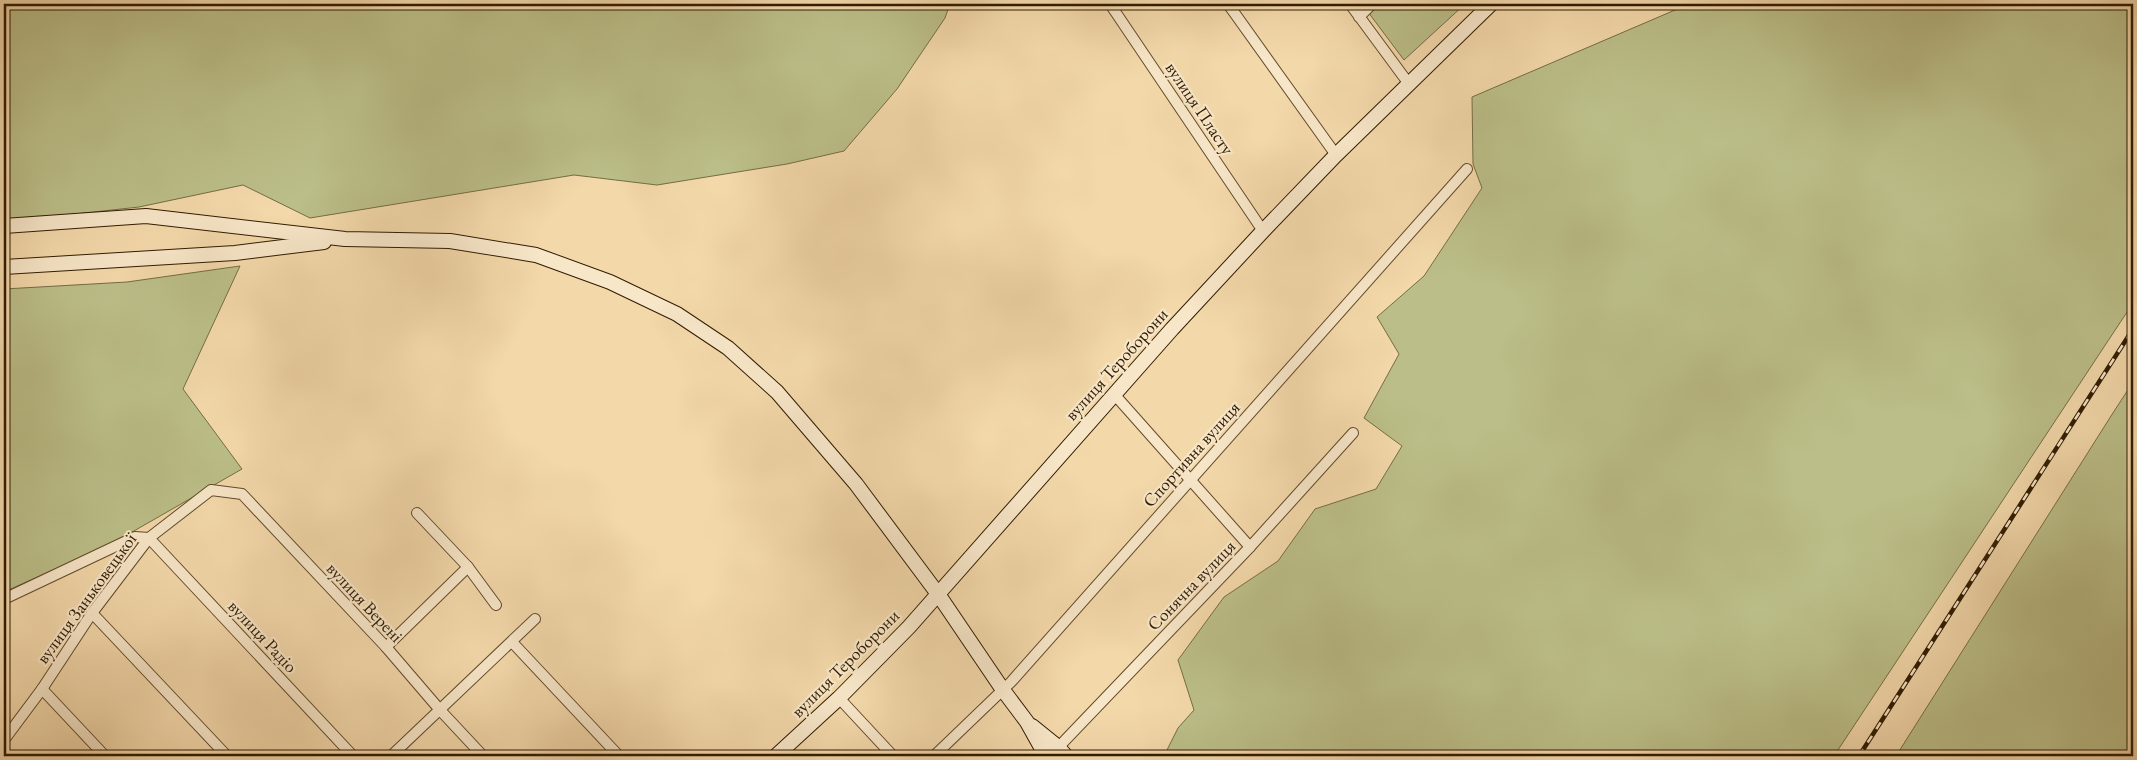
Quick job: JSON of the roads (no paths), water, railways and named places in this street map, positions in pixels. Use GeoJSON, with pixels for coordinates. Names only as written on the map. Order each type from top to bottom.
{"type":"FeatureCollection","features":[{"type":"Feature","properties":{"kind":"main road","name":"вулиця Тероборони"},"geometry":{"type":"LineString","coordinates":[[776,756],[839,698],[893,644],[1172,328],[1336,154],[1491,4]]}},
{"type":"Feature","properties":{"kind":"main road"},"geometry":{"type":"LineString","coordinates":[[4,226],[146,216],[345,239],[450,241],[536,255],[610,282],[677,314],[728,348],[777,392],[856,484],[938,594],[1003,690],[1028,722],[1058,753]]}},
{"type":"Feature","properties":{"kind":"main road"},"geometry":{"type":"LineString","coordinates":[[4,267],[235,253],[345,239]]}},
{"type":"Feature","properties":{"kind":"main road"},"geometry":{"type":"LineString","coordinates":[[1028,722],[1046,756]]}},
{"type":"Feature","properties":{"kind":"street","name":"вулиця Пласту"},"geometry":{"type":"LineString","coordinates":[[1110,4],[1263,231]]}},
{"type":"Feature","properties":{"kind":"street"},"geometry":{"type":"LineString","coordinates":[[1228,4],[1336,154]]}},
{"type":"Feature","properties":{"kind":"street"},"geometry":{"type":"LineString","coordinates":[[1350,4],[1409,84]]}},
{"type":"Feature","properties":{"kind":"street"},"geometry":{"type":"LineString","coordinates":[[1359,17],[1372,4]]}},
{"type":"Feature","properties":{"kind":"street","name":"Спортивна вулиця"},"geometry":{"type":"LineString","coordinates":[[934,756],[1003,690],[1467,169]]}},
{"type":"Feature","properties":{"kind":"street"},"geometry":{"type":"LineString","coordinates":[[1114,394],[1250,547]]}},
{"type":"Feature","properties":{"kind":"street","name":"Сонячна вулиця"},"geometry":{"type":"LineString","coordinates":[[1058,753],[1250,547],[1353,433]]}},
{"type":"Feature","properties":{"kind":"street","name":"вулиця Заньковецької"},"geometry":{"type":"LineString","coordinates":[[4,740],[42,689],[92,613],[149,538],[211,490]]}},
{"type":"Feature","properties":{"kind":"street","name":"вулиця Верені"},"geometry":{"type":"LineString","coordinates":[[211,490],[242,494],[386,647],[440,710],[484,756]]}},
{"type":"Feature","properties":{"kind":"street"},"geometry":{"type":"LineString","coordinates":[[418,513],[468,567],[496,605]]}},
{"type":"Feature","properties":{"kind":"street"},"geometry":{"type":"LineString","coordinates":[[4,599],[135,537],[149,538]]}},
{"type":"Feature","properties":{"kind":"street","name":"вулиця Радіо"},"geometry":{"type":"LineString","coordinates":[[149,538],[353,756]]}},
{"type":"Feature","properties":{"kind":"street"},"geometry":{"type":"LineString","coordinates":[[386,647],[468,567]]}},
{"type":"Feature","properties":{"kind":"street"},"geometry":{"type":"LineString","coordinates":[[92,613],[227,756]]}},
{"type":"Feature","properties":{"kind":"street"},"geometry":{"type":"LineString","coordinates":[[391,756],[535,620]]}},
{"type":"Feature","properties":{"kind":"street"},"geometry":{"type":"LineString","coordinates":[[512,642],[619,756]]}},
{"type":"Feature","properties":{"kind":"street"},"geometry":{"type":"LineString","coordinates":[[42,689],[104,756]]}},
{"type":"Feature","properties":{"kind":"street"},"geometry":{"type":"LineString","coordinates":[[839,698],[893,756]]}},
{"type":"Feature","properties":{"kind":"railway"},"geometry":{"type":"LineString","coordinates":[[1859,756],[2133,329]]}}]}
